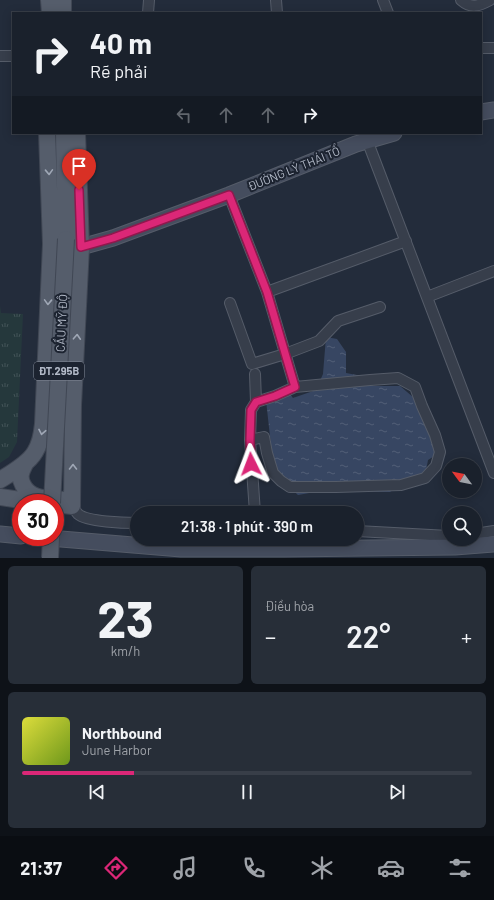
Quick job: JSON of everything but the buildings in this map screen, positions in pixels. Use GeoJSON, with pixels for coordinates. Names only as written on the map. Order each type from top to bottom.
{"type":"FeatureCollection","features":[{"type":"Feature","properties":{"kind":"main road"},"geometry":{"type":"LineString","coordinates":[[49,0],[50,12]]}},
{"type":"Feature","properties":{"kind":"main road"},"geometry":{"type":"LineString","coordinates":[[62,0],[63,12]]}},
{"type":"Feature","properties":{"kind":"main road"},"geometry":{"type":"LineString","coordinates":[[0,480],[20,467],[36,452],[41,438],[43,424],[51,244],[47,134]]}},
{"type":"Feature","properties":{"kind":"main road","name":"CẦU MỸ ĐỘ"},"geometry":{"type":"LineString","coordinates":[[54,494],[66,239],[64,134]]}},
{"type":"Feature","properties":{"kind":"main road"},"geometry":{"type":"LineString","coordinates":[[72,503],[73,405],[81,247],[77,134]]}},
{"type":"Feature","properties":{"kind":"main road"},"geometry":{"type":"LineString","coordinates":[[26,462],[20,476],[23,485],[29,493],[40,497],[72,503]]}},
{"type":"Feature","properties":{"kind":"main road"},"geometry":{"type":"LineString","coordinates":[[0,497],[12,499]]}},
{"type":"Feature","properties":{"kind":"main road"},"geometry":{"type":"LineString","coordinates":[[64,503],[72,503]]}},
{"type":"Feature","properties":{"kind":"main road"},"geometry":{"type":"LineString","coordinates":[[50,558],[51,546]]}},
{"type":"Feature","properties":{"kind":"street"},"geometry":{"type":"LineString","coordinates":[[148,12],[149,0]]}},
{"type":"Feature","properties":{"kind":"street"},"geometry":{"type":"LineString","coordinates":[[276,0],[278,12]]}},
{"type":"Feature","properties":{"kind":"street"},"geometry":{"type":"LineString","coordinates":[[383,0],[388,12]]}},
{"type":"Feature","properties":{"kind":"street"},"geometry":{"type":"LineString","coordinates":[[461,0],[471,6],[490,0]]}},
{"type":"Feature","properties":{"kind":"street"},"geometry":{"type":"LineString","coordinates":[[482,48],[494,48]]}},
{"type":"Feature","properties":{"kind":"street"},"geometry":{"type":"LineString","coordinates":[[0,56],[12,56]]}},
{"type":"Feature","properties":{"kind":"street"},"geometry":{"type":"LineString","coordinates":[[482,112],[494,110]]}},
{"type":"Feature","properties":{"kind":"street","name":"ĐƯỜNG LÝ THÁI TỔ"},"geometry":{"type":"LineString","coordinates":[[81,247],[113,238],[229,195],[356,144],[390,134]]}},
{"type":"Feature","properties":{"kind":"street"},"geometry":{"type":"LineString","coordinates":[[367,140],[494,473]]}},
{"type":"Feature","properties":{"kind":"street"},"geometry":{"type":"LineString","coordinates":[[229,195],[267,292],[295,387]]}},
{"type":"Feature","properties":{"kind":"street"},"geometry":{"type":"LineString","coordinates":[[267,292],[406,241]]}},
{"type":"Feature","properties":{"kind":"street"},"geometry":{"type":"LineString","coordinates":[[427,297],[494,270]]}},
{"type":"Feature","properties":{"kind":"street"},"geometry":{"type":"LineString","coordinates":[[230,303],[252,364],[285,354],[319,341],[338,321],[380,308]]}},
{"type":"Feature","properties":{"kind":"street"},"geometry":{"type":"LineString","coordinates":[[255,374],[256,402],[251,410],[250,440],[255,506]]}},
{"type":"Feature","properties":{"kind":"street"},"geometry":{"type":"LineString","coordinates":[[250,440],[264,437],[273,473],[290,487],[401,485],[425,478],[436,466],[440,452],[435,435],[415,387],[398,378],[295,387],[275,396],[256,402]]}},
{"type":"Feature","properties":{"kind":"street"},"geometry":{"type":"LineString","coordinates":[[72,503],[78,514],[87,518],[119,523],[130,523]]}},
{"type":"Feature","properties":{"kind":"street"},"geometry":{"type":"LineString","coordinates":[[364,531],[442,536]]}},
{"type":"Feature","properties":{"kind":"street"},"geometry":{"type":"LineString","coordinates":[[482,533],[494,531]]}},
{"type":"Feature","properties":{"kind":"street"},"geometry":{"type":"LineString","coordinates":[[0,534],[12,535]]}},
{"type":"Feature","properties":{"kind":"street"},"geometry":{"type":"LineString","coordinates":[[64,539],[181,549],[284,549],[442,544]]}},
{"type":"Feature","properties":{"kind":"street"},"geometry":{"type":"LineString","coordinates":[[482,544],[494,544]]}},
{"type":"Feature","properties":{"kind":"green space"},"geometry":{"type":"Polygon","coordinates":[[[0,306],[1,313],[23,314],[17,442],[9,457],[0,463],[0,306]]]}},
{"type":"Feature","properties":{"kind":"water"},"geometry":{"type":"Polygon","coordinates":[[[326,337],[337,339],[346,352],[346,373],[362,376],[363,380],[373,386],[400,386],[427,409],[439,453],[428,460],[425,476],[414,476],[390,492],[348,491],[337,481],[327,484],[326,490],[298,495],[274,473],[266,400],[287,391],[293,398],[316,390],[323,374],[326,337]]]}},
{"type":"Feature","properties":{"kind":"route"},"geometry":{"type":"LineString","coordinates":[[79,190],[81,247],[113,238],[229,195],[267,292],[295,387],[275,396],[256,402],[251,410],[251,464]]}}]}
